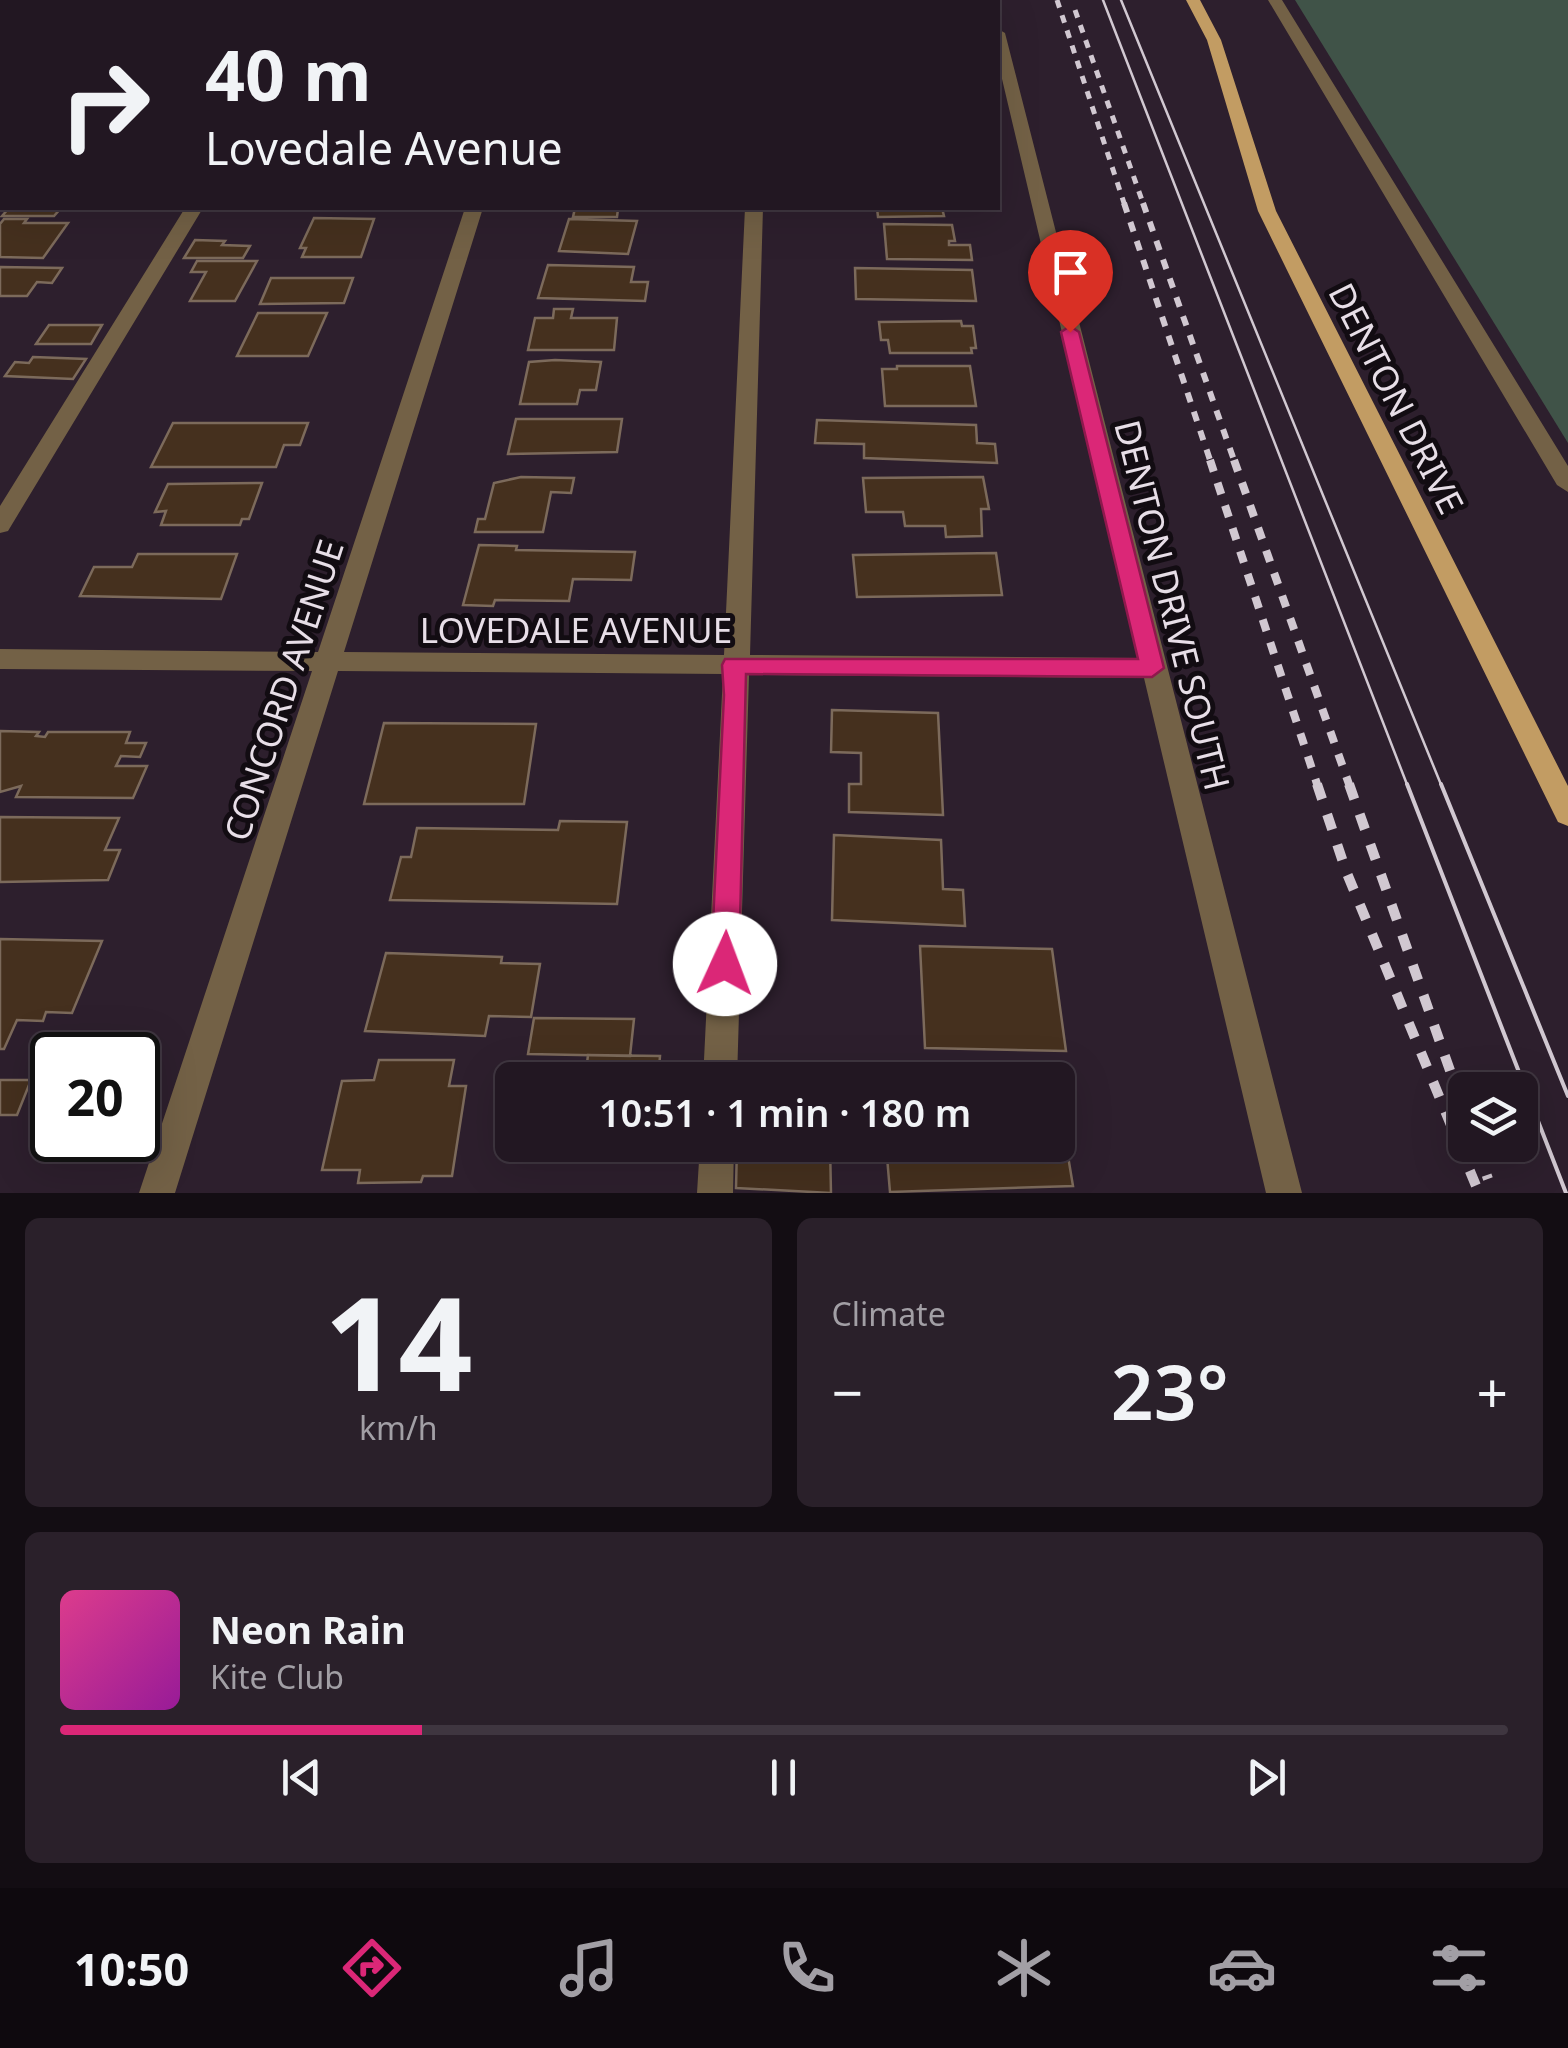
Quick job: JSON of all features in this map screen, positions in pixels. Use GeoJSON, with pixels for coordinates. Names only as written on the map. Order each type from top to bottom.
{"type":"FeatureCollection","features":[{"type":"Feature","properties":{"kind":"main road","name":"DENTON DRIVE"},"geometry":{"type":"LineString","coordinates":[[1193,0],[1214,40],[1267,211],[1568,814]]}},
{"type":"Feature","properties":{"kind":"street"},"geometry":{"type":"LineString","coordinates":[[1275,0],[1568,486]]}},
{"type":"Feature","properties":{"kind":"street","name":"DENTON DRIVE SOUTH"},"geometry":{"type":"LineString","coordinates":[[1002,70],[1284,1193]]}},
{"type":"Feature","properties":{"kind":"street"},"geometry":{"type":"LineString","coordinates":[[0,525],[193,210]]}},
{"type":"Feature","properties":{"kind":"street","name":"CONCORD AVENUE"},"geometry":{"type":"LineString","coordinates":[[157,1193],[473,210]]}},
{"type":"Feature","properties":{"kind":"street"},"geometry":{"type":"LineString","coordinates":[[721,1062],[754,210]]}},
{"type":"Feature","properties":{"kind":"street","name":"LOVEDALE AVENUE"},"geometry":{"type":"LineString","coordinates":[[0,659],[1152,668]]}},
{"type":"Feature","properties":{"kind":"street"},"geometry":{"type":"LineString","coordinates":[[716,1193],[717,1162]]}},
{"type":"Feature","properties":{"kind":"green space"},"geometry":{"type":"Polygon","coordinates":[[[1295,0],[1568,0],[1568,443],[1295,0]]]}},
{"type":"Feature","properties":{"kind":"building"},"geometry":{"type":"Polygon","coordinates":[[[7,210],[59,210],[54,216],[2,216],[7,210]]]}},
{"type":"Feature","properties":{"kind":"building"},"geometry":{"type":"Polygon","coordinates":[[[575,210],[618,210],[617,217],[573,217],[575,210]]]}},
{"type":"Feature","properties":{"kind":"building"},"geometry":{"type":"Polygon","coordinates":[[[877,210],[942,210],[944,216],[878,217],[877,210]]]}},
{"type":"Feature","properties":{"kind":"building"},"geometry":{"type":"Polygon","coordinates":[[[314,218],[374,219],[361,257],[302,257],[306,248],[300,248],[314,218]]]}},
{"type":"Feature","properties":{"kind":"building"},"geometry":{"type":"Polygon","coordinates":[[[4,219],[68,223],[43,258],[0,257],[0,224],[4,219]]]}},
{"type":"Feature","properties":{"kind":"building"},"geometry":{"type":"Polygon","coordinates":[[[569,219],[637,221],[628,254],[559,251],[569,219]]]}},
{"type":"Feature","properties":{"kind":"building"},"geometry":{"type":"Polygon","coordinates":[[[884,224],[952,225],[955,241],[949,241],[949,245],[970,245],[972,260],[887,259],[884,224]]]}},
{"type":"Feature","properties":{"kind":"building"},"geometry":{"type":"Polygon","coordinates":[[[195,240],[250,246],[243,258],[184,258],[195,240]]]}},
{"type":"Feature","properties":{"kind":"building"},"geometry":{"type":"Polygon","coordinates":[[[197,261],[257,261],[235,301],[190,301],[206,272],[191,272],[197,261]]]}},
{"type":"Feature","properties":{"kind":"building"},"geometry":{"type":"Polygon","coordinates":[[[548,265],[634,267],[631,282],[648,282],[645,301],[538,298],[548,265]]]}},
{"type":"Feature","properties":{"kind":"building"},"geometry":{"type":"Polygon","coordinates":[[[0,267],[62,268],[52,283],[37,282],[27,296],[0,296],[0,267]]]}},
{"type":"Feature","properties":{"kind":"building"},"geometry":{"type":"Polygon","coordinates":[[[855,268],[972,270],[976,301],[856,299],[855,268]]]}},
{"type":"Feature","properties":{"kind":"building"},"geometry":{"type":"Polygon","coordinates":[[[271,278],[353,278],[344,303],[260,304],[271,278]]]}},
{"type":"Feature","properties":{"kind":"building"},"geometry":{"type":"Polygon","coordinates":[[[554,309],[573,309],[571,318],[617,318],[614,350],[528,350],[535,318],[553,318],[554,309]]]}},
{"type":"Feature","properties":{"kind":"building"},"geometry":{"type":"Polygon","coordinates":[[[258,313],[327,313],[308,356],[237,356],[258,313]]]}},
{"type":"Feature","properties":{"kind":"building"},"geometry":{"type":"Polygon","coordinates":[[[961,321],[962,326],[973,326],[976,348],[971,348],[972,353],[890,353],[888,340],[881,340],[879,322],[961,321]]]}},
{"type":"Feature","properties":{"kind":"building"},"geometry":{"type":"Polygon","coordinates":[[[49,325],[102,325],[91,344],[36,344],[49,325]]]}},
{"type":"Feature","properties":{"kind":"building"},"geometry":{"type":"Polygon","coordinates":[[[33,357],[86,359],[73,379],[5,376],[15,362],[29,363],[33,357]]]}},
{"type":"Feature","properties":{"kind":"building"},"geometry":{"type":"Polygon","coordinates":[[[529,362],[601,362],[596,390],[580,390],[577,404],[520,404],[529,362]]]}},
{"type":"Feature","properties":{"kind":"building"},"geometry":{"type":"Polygon","coordinates":[[[970,366],[976,406],[885,406],[882,369],[970,366]]]}},
{"type":"Feature","properties":{"kind":"building"},"geometry":{"type":"Polygon","coordinates":[[[516,419],[622,419],[617,452],[508,454],[516,419]]]}},
{"type":"Feature","properties":{"kind":"building"},"geometry":{"type":"Polygon","coordinates":[[[817,420],[976,425],[977,443],[995,444],[997,463],[864,458],[864,444],[815,443],[817,420]]]}},
{"type":"Feature","properties":{"kind":"building"},"geometry":{"type":"Polygon","coordinates":[[[173,423],[308,423],[300,445],[284,445],[276,467],[151,467],[173,423]]]}},
{"type":"Feature","properties":{"kind":"building"},"geometry":{"type":"Polygon","coordinates":[[[521,477],[574,478],[571,493],[551,492],[543,532],[475,532],[478,519],[485,519],[494,483],[521,477]]]}},
{"type":"Feature","properties":{"kind":"building"},"geometry":{"type":"Polygon","coordinates":[[[983,477],[989,509],[981,509],[982,536],[946,537],[945,526],[905,526],[903,512],[866,512],[863,478],[983,477]]]}},
{"type":"Feature","properties":{"kind":"building"},"geometry":{"type":"Polygon","coordinates":[[[262,483],[249,519],[242,519],[240,525],[161,525],[166,511],[155,512],[168,484],[262,483]]]}},
{"type":"Feature","properties":{"kind":"building"},"geometry":{"type":"Polygon","coordinates":[[[479,545],[517,546],[516,550],[635,552],[631,580],[573,579],[569,601],[495,600],[493,606],[463,605],[479,545]]]}},
{"type":"Feature","properties":{"kind":"building"},"geometry":{"type":"Polygon","coordinates":[[[996,553],[1002,595],[857,597],[853,555],[996,553]]]}},
{"type":"Feature","properties":{"kind":"building"},"geometry":{"type":"Polygon","coordinates":[[[138,554],[237,554],[221,599],[80,596],[94,567],[132,567],[138,554]]]}},
{"type":"Feature","properties":{"kind":"building"},"geometry":{"type":"Polygon","coordinates":[[[832,710],[938,713],[943,815],[849,812],[849,784],[861,784],[861,753],[831,752],[832,710]]]}},
{"type":"Feature","properties":{"kind":"building"},"geometry":{"type":"Polygon","coordinates":[[[384,723],[536,724],[524,804],[364,804],[384,723]]]}},
{"type":"Feature","properties":{"kind":"building"},"geometry":{"type":"Polygon","coordinates":[[[0,731],[39,732],[36,736],[45,737],[48,732],[130,732],[126,743],[146,743],[140,757],[121,756],[116,766],[147,766],[133,798],[16,797],[21,786],[0,792],[0,731]]]}},
{"type":"Feature","properties":{"kind":"building"},"geometry":{"type":"Polygon","coordinates":[[[0,817],[119,818],[105,850],[120,850],[108,880],[0,882],[0,817]]]}},
{"type":"Feature","properties":{"kind":"building"},"geometry":{"type":"Polygon","coordinates":[[[560,821],[627,822],[617,904],[390,900],[401,857],[411,857],[417,828],[558,830],[560,821]]]}},
{"type":"Feature","properties":{"kind":"building"},"geometry":{"type":"Polygon","coordinates":[[[834,835],[941,840],[943,889],[963,890],[965,926],[832,920],[834,835]]]}},
{"type":"Feature","properties":{"kind":"building"},"geometry":{"type":"Polygon","coordinates":[[[0,939],[102,941],[72,1013],[46,1012],[43,1021],[17,1020],[4,1049],[0,1049],[0,939]]]}},
{"type":"Feature","properties":{"kind":"building"},"geometry":{"type":"Polygon","coordinates":[[[920,946],[1052,949],[1066,1051],[925,1048],[920,946]]]}},
{"type":"Feature","properties":{"kind":"building"},"geometry":{"type":"Polygon","coordinates":[[[386,953],[502,957],[501,963],[540,964],[531,1017],[489,1016],[485,1036],[365,1031],[386,953]]]}},
{"type":"Feature","properties":{"kind":"building"},"geometry":{"type":"Polygon","coordinates":[[[534,1018],[634,1019],[630,1056],[528,1054],[534,1018]]]}},
{"type":"Feature","properties":{"kind":"building"},"geometry":{"type":"Polygon","coordinates":[[[588,1055],[660,1056],[660,1062],[587,1062],[588,1055]]]}},
{"type":"Feature","properties":{"kind":"building"},"geometry":{"type":"Polygon","coordinates":[[[379,1060],[454,1060],[449,1086],[466,1086],[452,1176],[423,1176],[421,1182],[358,1183],[360,1170],[322,1170],[342,1081],[374,1080],[379,1060]]]}},
{"type":"Feature","properties":{"kind":"building"},"geometry":{"type":"Polygon","coordinates":[[[0,1080],[30,1080],[17,1115],[0,1115],[0,1080]]]}},
{"type":"Feature","properties":{"kind":"building"},"geometry":{"type":"Polygon","coordinates":[[[737,1162],[830,1162],[831,1193],[736,1188],[737,1162]]]}},
{"type":"Feature","properties":{"kind":"building"},"geometry":{"type":"Polygon","coordinates":[[[887,1162],[1069,1162],[1073,1186],[890,1192],[887,1162]]]}},
{"type":"Feature","properties":{"kind":"tram line"},"geometry":{"type":"LineString","coordinates":[[1103,0],[1408,787]]}},
{"type":"Feature","properties":{"kind":"tram line"},"geometry":{"type":"LineString","coordinates":[[1121,0],[1442,787]]}},
{"type":"Feature","properties":{"kind":"tram line"},"geometry":{"type":"LineString","coordinates":[[1407,784],[1566,1193]]}},
{"type":"Feature","properties":{"kind":"tram line"},"geometry":{"type":"LineString","coordinates":[[1441,784],[1568,1096]]}},
{"type":"Feature","properties":{"kind":"railway"},"geometry":{"type":"LineString","coordinates":[[1057,0],[1125,205]]}},
{"type":"Feature","properties":{"kind":"railway"},"geometry":{"type":"LineString","coordinates":[[1075,10],[1144,206]]}},
{"type":"Feature","properties":{"kind":"railway"},"geometry":{"type":"LineString","coordinates":[[1143,203],[1235,463]]}},
{"type":"Feature","properties":{"kind":"railway"},"geometry":{"type":"LineString","coordinates":[[1125,205],[1210,461]]}},
{"type":"Feature","properties":{"kind":"railway"},"geometry":{"type":"LineString","coordinates":[[1234,460],[1350,787]]}},
{"type":"Feature","properties":{"kind":"railway"},"geometry":{"type":"LineString","coordinates":[[1210,461],[1318,787]]}},
{"type":"Feature","properties":{"kind":"railway"},"geometry":{"type":"LineString","coordinates":[[1349,784],[1451,1072]]}},
{"type":"Feature","properties":{"kind":"railway"},"geometry":{"type":"LineString","coordinates":[[1318,787],[1346,871],[1479,1193]]}},
{"type":"Feature","properties":{"kind":"railway"},"geometry":{"type":"LineString","coordinates":[[1482,1162],[1488,1179]]}},
{"type":"Feature","properties":{"kind":"route"},"geometry":{"type":"LineString","coordinates":[[725,964],[734,665],[1152,668],[1070,332]]}}]}
